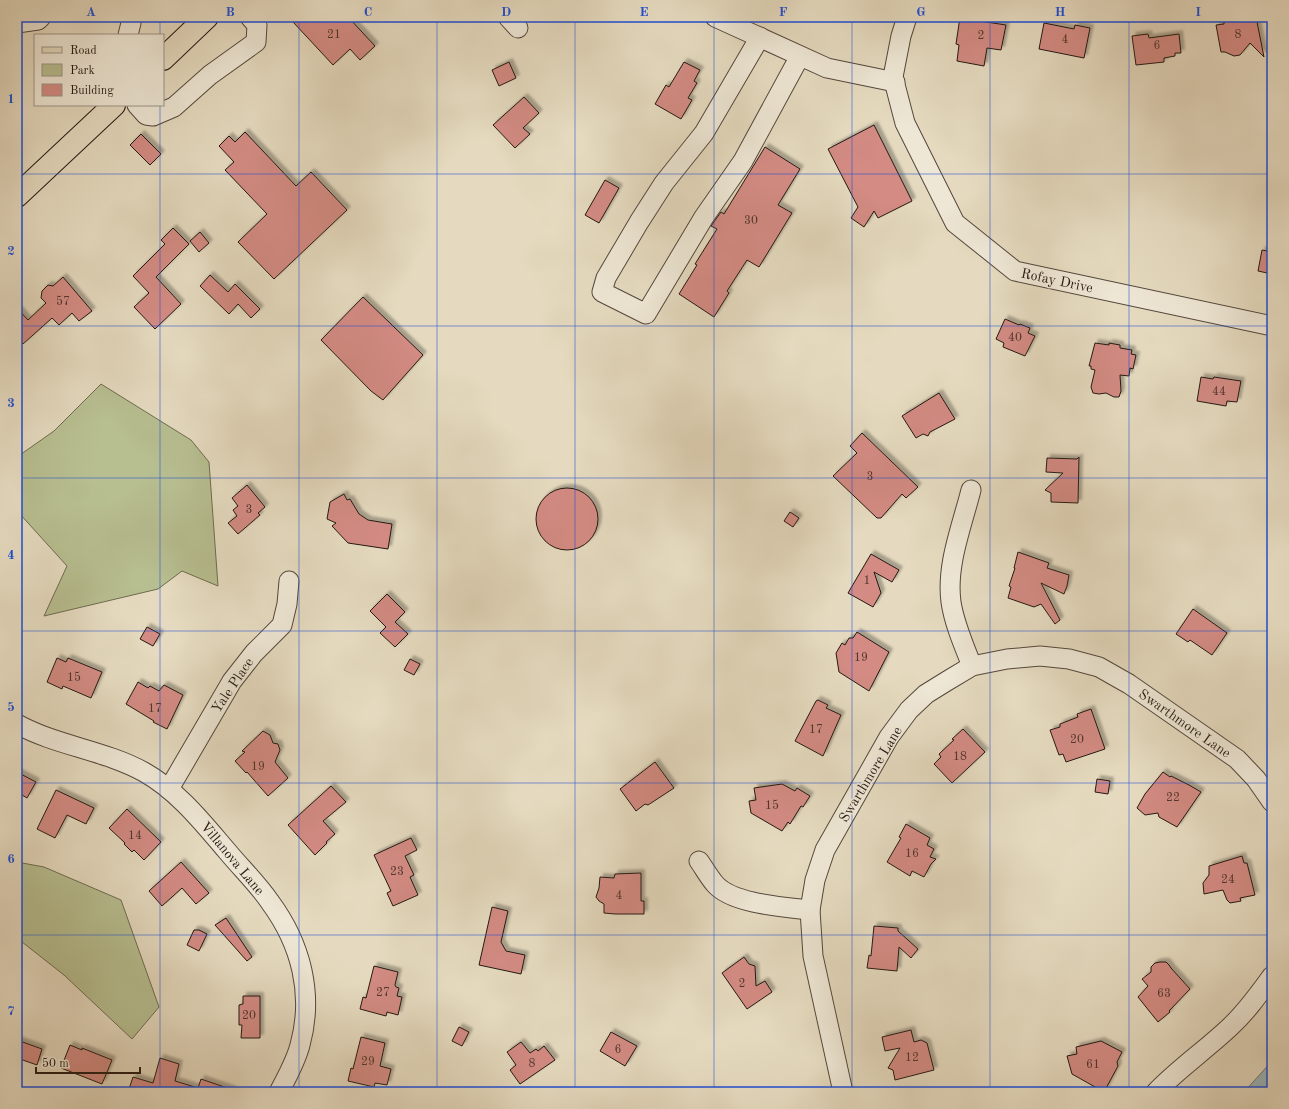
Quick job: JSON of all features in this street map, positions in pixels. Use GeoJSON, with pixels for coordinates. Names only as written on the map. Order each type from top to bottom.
{"type":"FeatureCollection","features":[{"type":"Feature","properties":{"kind":"main road"},"geometry":{"type":"LineString","coordinates":[[164,58],[207,17]]}},
{"type":"Feature","properties":{"kind":"main road"},"geometry":{"type":"LineString","coordinates":[[17,196],[113,106]]}},
{"type":"Feature","properties":{"kind":"street"},"geometry":{"type":"LineString","coordinates":[[17,23],[38,20],[41,17]]}},
{"type":"Feature","properties":{"kind":"street"},"geometry":{"type":"LineString","coordinates":[[128,34],[131,17]]}},
{"type":"Feature","properties":{"kind":"street"},"geometry":{"type":"LineString","coordinates":[[138,106],[146,115],[153,116],[174,107],[210,75],[256,42],[257,25],[250,17]]}},
{"type":"Feature","properties":{"kind":"street"},"geometry":{"type":"LineString","coordinates":[[715,17],[827,68],[895,82]]}},
{"type":"Feature","properties":{"kind":"street","name":"Rofay Drive"},"geometry":{"type":"LineString","coordinates":[[907,17],[893,77],[904,123],[955,223],[1015,271],[1272,326]]}},
{"type":"Feature","properties":{"kind":"street"},"geometry":{"type":"LineString","coordinates":[[760,37],[704,133],[664,183],[639,222],[606,278],[602,292],[646,314],[704,217],[743,161],[800,56]]}},
{"type":"Feature","properties":{"kind":"street"},"geometry":{"type":"LineString","coordinates":[[971,490],[953,555],[951,602],[959,631],[972,666]]}},
{"type":"Feature","properties":{"kind":"street","name":"Yale Place"},"geometry":{"type":"LineString","coordinates":[[168,789],[232,681],[254,653],[282,624],[287,604],[289,581]]}},
{"type":"Feature","properties":{"kind":"street","name":"Swarthmore Lane"},"geometry":{"type":"LineString","coordinates":[[843,1092],[813,956],[810,910],[815,880],[825,850],[889,737],[910,710],[926,694],[972,666],[1007,658],[1040,656],[1069,659],[1099,667],[1129,684],[1237,759],[1256,779],[1272,802]]}},
{"type":"Feature","properties":{"kind":"street","name":"Villanova Lane"},"geometry":{"type":"LineString","coordinates":[[17,724],[60,742],[121,761],[145,773],[168,789],[198,817],[270,902],[288,931],[300,961],[306,992],[305,1021],[300,1046],[279,1092]]}},
{"type":"Feature","properties":{"kind":"street"},"geometry":{"type":"LineString","coordinates":[[699,861],[715,885],[726,893],[748,901],[774,906],[810,910]]}},
{"type":"Feature","properties":{"kind":"street"},"geometry":{"type":"LineString","coordinates":[[1156,1092],[1170,1077],[1231,1026],[1254,1002],[1272,976]]}},
{"type":"Feature","properties":{"kind":"green space"},"geometry":{"type":"Polygon","coordinates":[[[101,384],[191,440],[209,462],[218,586],[182,571],[158,589],[44,616],[67,566],[19,513],[17,514],[17,457],[54,431],[101,384]]]}},
{"type":"Feature","properties":{"kind":"green space"},"geometry":{"type":"Polygon","coordinates":[[[17,862],[44,867],[121,900],[159,1007],[132,1039],[64,975],[17,938],[17,862]]]}},
{"type":"Feature","properties":{"kind":"water"},"geometry":{"type":"Polygon","coordinates":[[[1272,1061],[1272,1092],[1245,1091],[1272,1061]]]}},
{"type":"Feature","properties":{"kind":"building"},"geometry":{"type":"Polygon","coordinates":[[[299,17],[348,17],[375,46],[360,60],[350,49],[333,65],[293,22],[299,17]]]}},
{"type":"Feature","properties":{"kind":"building"},"geometry":{"type":"Polygon","coordinates":[[[960,17],[973,17],[973,20],[1006,25],[1001,50],[987,48],[984,66],[957,61],[959,45],[956,44],[960,17]]]}},
{"type":"Feature","properties":{"kind":"building"},"geometry":{"type":"Polygon","coordinates":[[[1243,17],[1256,17],[1264,57],[1250,43],[1240,55],[1234,56],[1221,52],[1216,25],[1224,24],[1224,21],[1243,17]]]}},
{"type":"Feature","properties":{"kind":"building"},"geometry":{"type":"Polygon","coordinates":[[[1044,23],[1074,29],[1075,25],[1090,28],[1084,58],[1039,49],[1044,23]]]}},
{"type":"Feature","properties":{"kind":"building"},"geometry":{"type":"Polygon","coordinates":[[[1148,34],[1149,38],[1179,34],[1181,53],[1175,53],[1175,56],[1164,58],[1164,62],[1136,65],[1132,36],[1148,34]]]}},
{"type":"Feature","properties":{"kind":"building"},"geometry":{"type":"Polygon","coordinates":[[[509,62],[516,78],[499,86],[492,70],[509,62]]]}},
{"type":"Feature","properties":{"kind":"building"},"geometry":{"type":"Polygon","coordinates":[[[684,62],[700,70],[694,81],[697,83],[688,98],[692,100],[681,119],[655,104],[666,85],[669,87],[684,62]]]}},
{"type":"Feature","properties":{"kind":"building"},"geometry":{"type":"Polygon","coordinates":[[[524,97],[539,113],[523,128],[530,134],[515,148],[493,125],[524,97]]]}},
{"type":"Feature","properties":{"kind":"building"},"geometry":{"type":"Polygon","coordinates":[[[874,125],[912,201],[878,218],[874,211],[864,227],[851,218],[858,207],[828,149],[874,125]]]}},
{"type":"Feature","properties":{"kind":"building"},"geometry":{"type":"Polygon","coordinates":[[[245,132],[296,186],[311,172],[347,210],[274,279],[238,242],[267,214],[225,170],[234,162],[219,146],[229,136],[235,142],[245,132]]]}},
{"type":"Feature","properties":{"kind":"building"},"geometry":{"type":"Polygon","coordinates":[[[141,134],[161,154],[150,165],[130,145],[141,134]]]}},
{"type":"Feature","properties":{"kind":"building"},"geometry":{"type":"Polygon","coordinates":[[[765,147],[800,169],[778,205],[792,213],[759,267],[747,260],[727,291],[729,293],[714,317],[679,294],[697,265],[695,264],[717,229],[711,226],[721,212],[724,214],[765,147]]]}},
{"type":"Feature","properties":{"kind":"building"},"geometry":{"type":"Polygon","coordinates":[[[605,180],[619,188],[599,223],[585,215],[605,180]]]}},
{"type":"Feature","properties":{"kind":"building"},"geometry":{"type":"Polygon","coordinates":[[[173,228],[189,244],[156,277],[181,304],[155,329],[134,307],[149,293],[133,276],[165,244],[161,240],[173,228]]]}},
{"type":"Feature","properties":{"kind":"building"},"geometry":{"type":"Polygon","coordinates":[[[200,232],[209,243],[199,252],[190,241],[200,232]]]}},
{"type":"Feature","properties":{"kind":"building"},"geometry":{"type":"Polygon","coordinates":[[[1262,250],[1272,252],[1272,274],[1258,271],[1262,250]]]}},
{"type":"Feature","properties":{"kind":"building"},"geometry":{"type":"Polygon","coordinates":[[[210,275],[228,292],[235,284],[260,309],[251,318],[238,304],[229,314],[200,286],[210,275]]]}},
{"type":"Feature","properties":{"kind":"building"},"geometry":{"type":"Polygon","coordinates":[[[63,277],[92,311],[79,321],[72,313],[59,325],[52,318],[23,344],[17,338],[17,308],[28,320],[46,303],[41,298],[42,291],[48,285],[53,286],[63,277]]]}},
{"type":"Feature","properties":{"kind":"building"},"geometry":{"type":"Polygon","coordinates":[[[363,297],[423,355],[383,400],[371,391],[321,340],[363,297]]]}},
{"type":"Feature","properties":{"kind":"building"},"geometry":{"type":"Polygon","coordinates":[[[1005,319],[1030,328],[1028,333],[1035,336],[1025,356],[1003,347],[1004,343],[996,339],[1005,319]]]}},
{"type":"Feature","properties":{"kind":"building"},"geometry":{"type":"Polygon","coordinates":[[[1095,343],[1120,345],[1120,348],[1132,350],[1131,354],[1136,355],[1133,369],[1130,368],[1129,376],[1120,375],[1121,391],[1119,397],[1114,397],[1106,393],[1093,393],[1091,387],[1095,370],[1091,369],[1091,366],[1089,366],[1095,343]]]}},
{"type":"Feature","properties":{"kind":"building"},"geometry":{"type":"Polygon","coordinates":[[[1201,377],[1213,379],[1214,377],[1241,381],[1237,402],[1227,401],[1226,406],[1197,401],[1201,377]]]}},
{"type":"Feature","properties":{"kind":"building"},"geometry":{"type":"Polygon","coordinates":[[[939,393],[955,419],[930,432],[928,436],[923,434],[916,438],[902,416],[939,393]]]}},
{"type":"Feature","properties":{"kind":"building"},"geometry":{"type":"Polygon","coordinates":[[[862,433],[918,487],[906,498],[902,494],[881,518],[877,518],[833,476],[857,453],[850,446],[862,433]]]}},
{"type":"Feature","properties":{"kind":"building"},"geometry":{"type":"Polygon","coordinates":[[[1079,457],[1078,503],[1051,502],[1051,493],[1045,490],[1063,473],[1046,472],[1047,458],[1077,459],[1079,457]]]}},
{"type":"Feature","properties":{"kind":"building"},"geometry":{"type":"Polygon","coordinates":[[[247,485],[265,507],[258,513],[260,515],[238,534],[228,523],[237,516],[233,510],[238,506],[232,498],[247,485]]]}},
{"type":"Feature","properties":{"kind":"building"},"geometry":{"type":"Polygon","coordinates":[[[567,488],[579,490],[589,497],[596,507],[598,519],[596,531],[589,541],[579,548],[567,550],[555,548],[545,541],[538,531],[536,519],[538,507],[545,497],[555,490],[567,488]]]}},
{"type":"Feature","properties":{"kind":"building"},"geometry":{"type":"Polygon","coordinates":[[[344,494],[347,500],[350,499],[359,514],[368,520],[392,524],[388,549],[348,543],[332,526],[336,523],[327,519],[330,502],[344,494]]]}},
{"type":"Feature","properties":{"kind":"building"},"geometry":{"type":"Polygon","coordinates":[[[790,512],[799,518],[793,527],[784,521],[790,512]]]}},
{"type":"Feature","properties":{"kind":"building"},"geometry":{"type":"Polygon","coordinates":[[[1018,552],[1049,563],[1047,568],[1069,575],[1064,594],[1041,583],[1060,620],[1055,624],[1041,604],[1034,607],[1008,598],[1011,587],[1009,586],[1018,552]]]}},
{"type":"Feature","properties":{"kind":"building"},"geometry":{"type":"Polygon","coordinates":[[[871,554],[899,570],[892,582],[874,572],[881,593],[873,607],[848,593],[871,554]]]}},
{"type":"Feature","properties":{"kind":"building"},"geometry":{"type":"Polygon","coordinates":[[[387,594],[405,612],[395,622],[408,634],[395,647],[380,633],[386,627],[370,611],[387,594]]]}},
{"type":"Feature","properties":{"kind":"building"},"geometry":{"type":"Polygon","coordinates":[[[1193,609],[1227,633],[1212,655],[1190,640],[1188,642],[1176,634],[1193,609]]]}},
{"type":"Feature","properties":{"kind":"building"},"geometry":{"type":"Polygon","coordinates":[[[147,627],[160,634],[153,646],[140,639],[147,627]]]}},
{"type":"Feature","properties":{"kind":"building"},"geometry":{"type":"Polygon","coordinates":[[[857,632],[889,652],[869,691],[839,672],[836,653],[842,643],[845,645],[849,638],[853,638],[857,632]]]}},
{"type":"Feature","properties":{"kind":"building"},"geometry":{"type":"Polygon","coordinates":[[[57,658],[66,662],[68,658],[102,672],[91,698],[63,686],[62,689],[47,682],[57,658]]]}},
{"type":"Feature","properties":{"kind":"building"},"geometry":{"type":"Polygon","coordinates":[[[410,659],[420,664],[414,675],[404,670],[410,659]]]}},
{"type":"Feature","properties":{"kind":"building"},"geometry":{"type":"Polygon","coordinates":[[[138,682],[148,688],[150,686],[159,691],[164,685],[183,695],[167,729],[153,722],[154,721],[126,704],[138,682]]]}},
{"type":"Feature","properties":{"kind":"building"},"geometry":{"type":"Polygon","coordinates":[[[818,700],[828,705],[826,708],[841,715],[823,756],[795,741],[816,701],[818,700]]]}},
{"type":"Feature","properties":{"kind":"building"},"geometry":{"type":"Polygon","coordinates":[[[1091,709],[1105,749],[1066,762],[1063,754],[1059,755],[1050,730],[1060,727],[1060,724],[1078,717],[1077,714],[1091,709]]]}},
{"type":"Feature","properties":{"kind":"building"},"geometry":{"type":"Polygon","coordinates":[[[963,729],[985,752],[952,783],[934,764],[941,757],[939,754],[963,729]]]}},
{"type":"Feature","properties":{"kind":"building"},"geometry":{"type":"Polygon","coordinates":[[[263,731],[270,735],[273,743],[278,744],[280,750],[275,762],[288,778],[268,796],[235,761],[245,752],[242,751],[263,731]]]}},
{"type":"Feature","properties":{"kind":"building"},"geometry":{"type":"Polygon","coordinates":[[[655,762],[674,788],[648,805],[645,804],[636,811],[620,789],[655,762]]]}},
{"type":"Feature","properties":{"kind":"building"},"geometry":{"type":"Polygon","coordinates":[[[17,772],[36,782],[27,798],[17,792],[17,772]]]}},
{"type":"Feature","properties":{"kind":"building"},"geometry":{"type":"Polygon","coordinates":[[[1163,772],[1201,792],[1177,827],[1159,817],[1158,813],[1145,815],[1137,808],[1145,794],[1163,772]]]}},
{"type":"Feature","properties":{"kind":"building"},"geometry":{"type":"Polygon","coordinates":[[[1097,779],[1110,781],[1108,794],[1095,792],[1097,779]]]}},
{"type":"Feature","properties":{"kind":"building"},"geometry":{"type":"Polygon","coordinates":[[[782,784],[795,791],[797,788],[810,796],[803,807],[801,806],[790,824],[788,822],[782,831],[751,813],[749,801],[756,800],[754,788],[782,784]]]}},
{"type":"Feature","properties":{"kind":"building"},"geometry":{"type":"Polygon","coordinates":[[[331,786],[346,802],[323,821],[335,834],[315,855],[288,825],[331,786]]]}},
{"type":"Feature","properties":{"kind":"building"},"geometry":{"type":"Polygon","coordinates":[[[56,790],[94,808],[86,824],[67,815],[55,838],[37,829],[56,790]]]}},
{"type":"Feature","properties":{"kind":"building"},"geometry":{"type":"Polygon","coordinates":[[[127,809],[161,842],[144,860],[134,850],[132,852],[109,828],[127,809]]]}},
{"type":"Feature","properties":{"kind":"building"},"geometry":{"type":"Polygon","coordinates":[[[906,824],[930,838],[927,845],[934,849],[930,857],[936,859],[931,864],[924,877],[912,871],[910,876],[887,862],[901,838],[899,837],[906,824]]]}},
{"type":"Feature","properties":{"kind":"building"},"geometry":{"type":"Polygon","coordinates":[[[411,838],[417,850],[405,856],[414,875],[410,877],[418,895],[393,906],[387,893],[391,891],[374,855],[411,838]]]}},
{"type":"Feature","properties":{"kind":"building"},"geometry":{"type":"Polygon","coordinates":[[[1242,856],[1244,863],[1247,863],[1255,895],[1240,898],[1241,901],[1230,903],[1227,900],[1223,890],[1204,894],[1203,883],[1209,875],[1209,866],[1242,856]]]}},
{"type":"Feature","properties":{"kind":"building"},"geometry":{"type":"Polygon","coordinates":[[[181,862],[209,893],[196,904],[182,888],[162,906],[149,891],[181,862]]]}},
{"type":"Feature","properties":{"kind":"building"},"geometry":{"type":"Polygon","coordinates":[[[641,873],[641,901],[644,901],[644,914],[604,913],[604,904],[596,897],[600,877],[614,878],[615,874],[641,873]]]}},
{"type":"Feature","properties":{"kind":"building"},"geometry":{"type":"Polygon","coordinates":[[[492,907],[508,911],[501,942],[506,951],[525,955],[521,974],[479,965],[492,907]]]}},
{"type":"Feature","properties":{"kind":"building"},"geometry":{"type":"Polygon","coordinates":[[[226,918],[252,957],[247,961],[215,925],[226,918]]]}},
{"type":"Feature","properties":{"kind":"building"},"geometry":{"type":"Polygon","coordinates":[[[874,926],[898,928],[898,931],[918,949],[911,958],[899,947],[897,971],[867,968],[869,955],[871,956],[874,926]]]}},
{"type":"Feature","properties":{"kind":"building"},"geometry":{"type":"Polygon","coordinates":[[[194,930],[199,930],[207,934],[199,951],[187,945],[194,930]]]}},
{"type":"Feature","properties":{"kind":"building"},"geometry":{"type":"Polygon","coordinates":[[[744,957],[749,964],[755,966],[756,986],[765,981],[772,992],[747,1009],[722,973],[744,957]]]}},
{"type":"Feature","properties":{"kind":"building"},"geometry":{"type":"Polygon","coordinates":[[[1166,962],[1190,989],[1169,1011],[1170,1012],[1158,1022],[1138,997],[1148,986],[1142,979],[1151,972],[1151,967],[1155,963],[1166,962]]]}},
{"type":"Feature","properties":{"kind":"building"},"geometry":{"type":"Polygon","coordinates":[[[374,966],[398,972],[395,985],[399,988],[397,996],[402,997],[398,1015],[387,1012],[386,1016],[360,1009],[363,997],[366,998],[374,966]]]}},
{"type":"Feature","properties":{"kind":"building"},"geometry":{"type":"Polygon","coordinates":[[[243,996],[260,996],[260,1038],[241,1038],[242,1025],[239,1025],[239,1005],[243,1004],[243,996]]]}},
{"type":"Feature","properties":{"kind":"building"},"geometry":{"type":"Polygon","coordinates":[[[459,1027],[469,1032],[462,1046],[452,1041],[459,1027]]]}},
{"type":"Feature","properties":{"kind":"building"},"geometry":{"type":"Polygon","coordinates":[[[911,1030],[914,1042],[921,1040],[927,1043],[934,1070],[895,1080],[893,1070],[888,1068],[900,1048],[885,1051],[882,1037],[911,1030]]]}},
{"type":"Feature","properties":{"kind":"building"},"geometry":{"type":"Polygon","coordinates":[[[611,1032],[637,1046],[625,1066],[600,1051],[611,1032]]]}},
{"type":"Feature","properties":{"kind":"building"},"geometry":{"type":"Polygon","coordinates":[[[361,1037],[385,1043],[380,1066],[391,1069],[387,1085],[375,1083],[374,1087],[348,1081],[351,1068],[353,1069],[361,1037]]]}},
{"type":"Feature","properties":{"kind":"building"},"geometry":{"type":"Polygon","coordinates":[[[17,1040],[42,1049],[37,1065],[17,1058],[17,1040]]]}},
{"type":"Feature","properties":{"kind":"building"},"geometry":{"type":"Polygon","coordinates":[[[1101,1041],[1122,1052],[1117,1062],[1118,1066],[1104,1092],[1072,1074],[1067,1056],[1077,1054],[1076,1047],[1101,1041]]]}},
{"type":"Feature","properties":{"kind":"building"},"geometry":{"type":"Polygon","coordinates":[[[521,1042],[530,1053],[536,1049],[538,1051],[544,1046],[555,1060],[520,1084],[510,1070],[516,1065],[507,1052],[521,1042]]]}},
{"type":"Feature","properties":{"kind":"building"},"geometry":{"type":"Polygon","coordinates":[[[70,1045],[82,1050],[82,1048],[112,1060],[102,1084],[61,1068],[70,1045]]]}},
{"type":"Feature","properties":{"kind":"building"},"geometry":{"type":"Polygon","coordinates":[[[160,1058],[179,1064],[175,1081],[198,1088],[201,1079],[233,1090],[233,1092],[128,1092],[133,1077],[153,1083],[160,1058]]]}}]}
